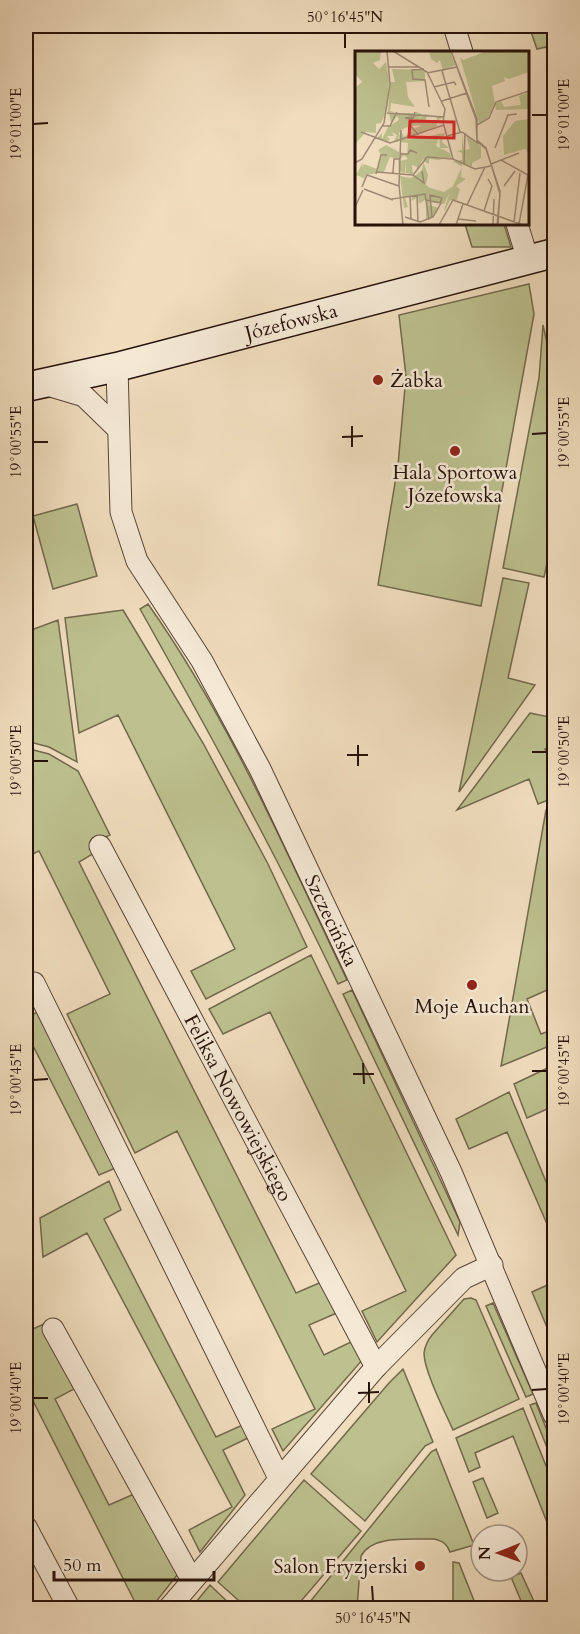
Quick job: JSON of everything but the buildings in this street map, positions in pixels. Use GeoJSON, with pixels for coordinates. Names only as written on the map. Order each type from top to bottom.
{"type":"FeatureCollection","features":[{"type":"Feature","properties":{"kind":"street"},"geometry":{"type":"LineString","coordinates":[[453,26],[462,51]]}},
{"type":"Feature","properties":{"kind":"street"},"geometry":{"type":"LineString","coordinates":[[519,225],[542,256]]}},
{"type":"Feature","properties":{"kind":"street","name":"Józefowska"},"geometry":{"type":"LineString","coordinates":[[33,385],[117,367],[542,256]]}},
{"type":"Feature","properties":{"kind":"street","name":"Szczecińska"},"geometry":{"type":"LineString","coordinates":[[117,367],[121,512],[136,561],[202,661],[260,769],[385,1030],[492,1265],[555,1415]]}},
{"type":"Feature","properties":{"kind":"street"},"geometry":{"type":"LineString","coordinates":[[33,385],[84,396],[118,429]]}},
{"type":"Feature","properties":{"kind":"street","name":"Feliksa Nowowiejskiego"},"geometry":{"type":"LineString","coordinates":[[100,846],[376,1367]]}},
{"type":"Feature","properties":{"kind":"street"},"geometry":{"type":"LineString","coordinates":[[30,986],[279,1478]]}},
{"type":"Feature","properties":{"kind":"street"},"geometry":{"type":"LineString","coordinates":[[169,1608],[376,1367],[464,1278],[492,1265]]}},
{"type":"Feature","properties":{"kind":"street"},"geometry":{"type":"LineString","coordinates":[[53,1329],[192,1580]]}},
{"type":"Feature","properties":{"kind":"street"},"geometry":{"type":"LineString","coordinates":[[26,1527],[69,1608]]}},
{"type":"Feature","properties":{"kind":"green space"},"geometry":{"type":"Polygon","coordinates":[[[529,26],[554,26],[554,75],[546,47],[537,49],[529,26]]]}},
{"type":"Feature","properties":{"kind":"green space"},"geometry":{"type":"Polygon","coordinates":[[[465,225],[504,225],[511,247],[472,247],[465,225]]]}},
{"type":"Feature","properties":{"kind":"green space","name":"Hala Sportowa Józefowska"},"geometry":{"type":"Polygon","coordinates":[[[529,284],[534,314],[481,606],[378,585],[398,465],[406,376],[399,315],[529,284]]]}},
{"type":"Feature","properties":{"kind":"green space"},"geometry":{"type":"Polygon","coordinates":[[[543,325],[549,351],[554,357],[554,531],[544,577],[503,568],[539,378],[543,325]]]}},
{"type":"Feature","properties":{"kind":"green space"},"geometry":{"type":"Polygon","coordinates":[[[77,504],[97,576],[53,589],[33,516],[77,504]]]}},
{"type":"Feature","properties":{"kind":"green space"},"geometry":{"type":"Polygon","coordinates":[[[503,578],[529,583],[508,678],[535,685],[459,792],[503,578]]]}},
{"type":"Feature","properties":{"kind":"green space"},"geometry":{"type":"Polygon","coordinates":[[[148,604],[178,648],[231,740],[279,835],[347,980],[338,984],[242,795],[140,609],[148,604]]]}},
{"type":"Feature","properties":{"kind":"green space"},"geometry":{"type":"Polygon","coordinates":[[[123,610],[203,743],[268,864],[307,947],[206,999],[191,971],[235,949],[118,715],[79,733],[65,618],[123,610]]]}},
{"type":"Feature","properties":{"kind":"green space"},"geometry":{"type":"Polygon","coordinates":[[[58,620],[77,762],[49,747],[26,741],[26,632],[58,620]]]}},
{"type":"Feature","properties":{"kind":"green space"},"geometry":{"type":"Polygon","coordinates":[[[530,713],[554,718],[554,744],[545,749],[554,773],[554,793],[550,795],[551,799],[538,804],[529,779],[457,810],[530,713]]]}},
{"type":"Feature","properties":{"kind":"green space"},"geometry":{"type":"Polygon","coordinates":[[[26,748],[49,754],[78,771],[110,835],[93,844],[96,852],[79,862],[296,1293],[324,1281],[339,1312],[309,1325],[324,1355],[355,1340],[364,1358],[283,1451],[272,1429],[315,1409],[177,1131],[135,1153],[67,1014],[110,994],[39,851],[26,857],[26,748]]]}},
{"type":"Feature","properties":{"kind":"green space"},"geometry":{"type":"Polygon","coordinates":[[[554,806],[554,987],[527,999],[541,1034],[554,1029],[554,1044],[501,1066],[546,810],[554,806]]]}},
{"type":"Feature","properties":{"kind":"green space"},"geometry":{"type":"Polygon","coordinates":[[[311,955],[456,1255],[377,1342],[362,1311],[406,1291],[270,1012],[223,1034],[209,1009],[311,955]]]}},
{"type":"Feature","properties":{"kind":"green space"},"geometry":{"type":"Polygon","coordinates":[[[352,990],[460,1222],[458,1235],[343,994],[352,990]]]}},
{"type":"Feature","properties":{"kind":"green space"},"geometry":{"type":"Polygon","coordinates":[[[43,1009],[120,1166],[99,1175],[26,1032],[26,1018],[43,1009]]]}},
{"type":"Feature","properties":{"kind":"green space"},"geometry":{"type":"Polygon","coordinates":[[[554,1065],[554,1106],[527,1118],[514,1084],[554,1065]]]}},
{"type":"Feature","properties":{"kind":"green space"},"geometry":{"type":"Polygon","coordinates":[[[509,1092],[554,1201],[554,1240],[507,1132],[469,1149],[456,1119],[509,1092]]]}},
{"type":"Feature","properties":{"kind":"green space"},"geometry":{"type":"Polygon","coordinates":[[[109,1181],[121,1210],[104,1219],[216,1437],[247,1423],[252,1436],[223,1450],[245,1495],[200,1552],[189,1530],[232,1507],[87,1233],[43,1257],[40,1218],[109,1181]]]}},
{"type":"Feature","properties":{"kind":"green space"},"geometry":{"type":"Polygon","coordinates":[[[554,1282],[554,1338],[552,1339],[532,1292],[554,1282]]]}},
{"type":"Feature","properties":{"kind":"green space"},"geometry":{"type":"Polygon","coordinates":[[[464,1299],[476,1300],[519,1399],[453,1430],[431,1381],[424,1353],[432,1335],[464,1299]]]}},
{"type":"Feature","properties":{"kind":"green space"},"geometry":{"type":"Polygon","coordinates":[[[493,1303],[533,1394],[526,1397],[486,1306],[493,1303]]]}},
{"type":"Feature","properties":{"kind":"green space"},"geometry":{"type":"Polygon","coordinates":[[[44,1324],[74,1389],[55,1399],[109,1505],[134,1494],[178,1574],[151,1608],[138,1608],[26,1387],[26,1332],[44,1324]]]}},
{"type":"Feature","properties":{"kind":"green space"},"geometry":{"type":"Polygon","coordinates":[[[403,1369],[433,1442],[425,1446],[365,1521],[311,1474],[403,1369]]]}},
{"type":"Feature","properties":{"kind":"green space"},"geometry":{"type":"Polygon","coordinates":[[[536,1403],[554,1448],[554,1465],[530,1405],[536,1403]]]}},
{"type":"Feature","properties":{"kind":"green space"},"geometry":{"type":"Polygon","coordinates":[[[523,1408],[554,1486],[554,1540],[513,1436],[475,1453],[480,1467],[469,1472],[456,1438],[523,1408]]]}},
{"type":"Feature","properties":{"kind":"green space"},"geometry":{"type":"Polygon","coordinates":[[[436,1449],[469,1532],[469,1546],[450,1552],[444,1543],[434,1539],[394,1540],[374,1544],[361,1556],[357,1608],[305,1608],[431,1452],[436,1449]]]}},
{"type":"Feature","properties":{"kind":"green space"},"geometry":{"type":"Polygon","coordinates":[[[483,1478],[498,1513],[487,1518],[473,1482],[483,1478]]]}},
{"type":"Feature","properties":{"kind":"green space"},"geometry":{"type":"Polygon","coordinates":[[[304,1480],[361,1531],[295,1608],[247,1608],[218,1582],[304,1480]]]}},
{"type":"Feature","properties":{"kind":"green space"},"geometry":{"type":"Polygon","coordinates":[[[453,1562],[459,1563],[477,1608],[453,1608],[453,1562]]]}},
{"type":"Feature","properties":{"kind":"green space"},"geometry":{"type":"Polygon","coordinates":[[[514,1583],[526,1583],[537,1608],[524,1608],[514,1583]]]}},
{"type":"Feature","properties":{"kind":"green space"},"geometry":{"type":"Polygon","coordinates":[[[210,1585],[234,1608],[191,1608],[210,1585]]]}},
{"type":"Feature","properties":{"kind":"place","name":"Żabka"},"geometry":{"type":"Point","coordinates":[378,380]}},
{"type":"Feature","properties":{"kind":"place","name":"Hala Sportowa Józefowska"},"geometry":{"type":"Point","coordinates":[455,451]}},
{"type":"Feature","properties":{"kind":"place","name":"Moje Auchan"},"geometry":{"type":"Point","coordinates":[472,985]}},
{"type":"Feature","properties":{"kind":"place","name":"Salon Fryzjerski"},"geometry":{"type":"Point","coordinates":[420,1566]}}]}
